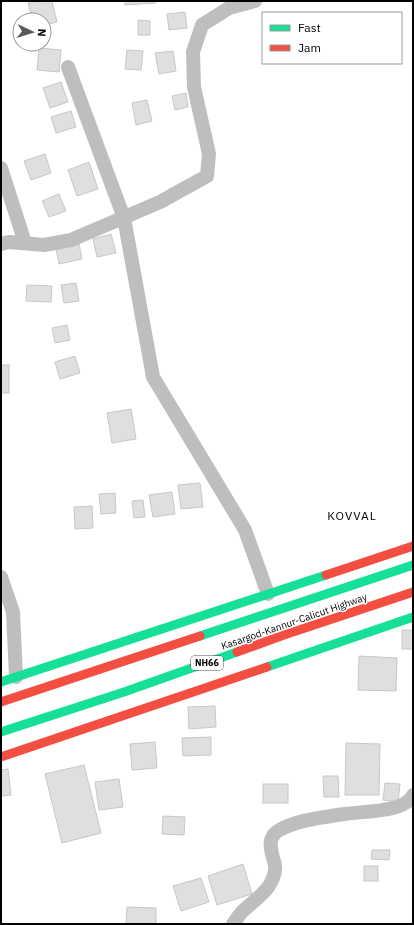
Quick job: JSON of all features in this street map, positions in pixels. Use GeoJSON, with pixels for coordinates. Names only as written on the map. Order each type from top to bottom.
{"type":"FeatureCollection","features":[{"type":"Feature","properties":{"kind":"main road"},"geometry":{"type":"LineString","coordinates":[[1,682],[413,546]]}},
{"type":"Feature","properties":{"kind":"main road","name":"Kasargod-Kannur-Calicut Highway"},"geometry":{"type":"LineString","coordinates":[[1,702],[413,565]]}},
{"type":"Feature","properties":{"kind":"main road","name":"Kasargod-Kannur-Calicut Highway"},"geometry":{"type":"LineString","coordinates":[[1,732],[124,692],[413,592]]}},
{"type":"Feature","properties":{"kind":"main road"},"geometry":{"type":"LineString","coordinates":[[1,757],[413,617]]}},
{"type":"Feature","properties":{"kind":"street"},"geometry":{"type":"LineString","coordinates":[[1,244],[9,242],[44,245],[71,240],[160,202],[208,176],[208,154],[194,87],[193,52],[202,25],[229,8],[255,1]]}},
{"type":"Feature","properties":{"kind":"street"},"geometry":{"type":"LineString","coordinates":[[68,67],[124,218],[153,377],[245,530],[268,594]]}},
{"type":"Feature","properties":{"kind":"street"},"geometry":{"type":"LineString","coordinates":[[1,168],[25,243]]}},
{"type":"Feature","properties":{"kind":"street"},"geometry":{"type":"LineString","coordinates":[[1,577],[13,612],[16,677]]}},
{"type":"Feature","properties":{"kind":"street"},"geometry":{"type":"LineString","coordinates":[[234,924],[242,912],[269,886],[274,876],[276,868],[270,842],[272,836],[276,833],[285,827],[297,823],[346,814],[380,811],[399,806],[405,803],[413,795]]}},
{"type":"Feature","properties":{"kind":"building"},"geometry":{"type":"Polygon","coordinates":[[[35,1],[52,1],[57,22],[52,23],[52,12],[31,12],[28,3],[35,1]]]}},
{"type":"Feature","properties":{"kind":"building"},"geometry":{"type":"Polygon","coordinates":[[[125,1],[155,1],[156,3],[125,5],[125,1]]]}},
{"type":"Feature","properties":{"kind":"building"},"geometry":{"type":"Polygon","coordinates":[[[185,12],[187,28],[169,30],[167,14],[185,12]]]}},
{"type":"Feature","properties":{"kind":"building"},"geometry":{"type":"Polygon","coordinates":[[[138,20],[150,21],[150,35],[138,35],[138,20]]]}},
{"type":"Feature","properties":{"kind":"building"},"geometry":{"type":"Polygon","coordinates":[[[52,49],[61,50],[59,72],[37,70],[39,52],[52,52],[52,49]]]}},
{"type":"Feature","properties":{"kind":"building"},"geometry":{"type":"Polygon","coordinates":[[[127,50],[143,51],[141,70],[125,69],[127,50]]]}},
{"type":"Feature","properties":{"kind":"building"},"geometry":{"type":"Polygon","coordinates":[[[173,51],[176,71],[159,74],[155,53],[173,51]]]}},
{"type":"Feature","properties":{"kind":"building"},"geometry":{"type":"Polygon","coordinates":[[[61,82],[68,102],[50,108],[43,88],[61,82]]]}},
{"type":"Feature","properties":{"kind":"building"},"geometry":{"type":"Polygon","coordinates":[[[186,93],[188,107],[175,110],[172,96],[186,93]]]}},
{"type":"Feature","properties":{"kind":"building"},"geometry":{"type":"Polygon","coordinates":[[[147,100],[152,121],[136,125],[132,103],[147,100]]]}},
{"type":"Feature","properties":{"kind":"building"},"geometry":{"type":"Polygon","coordinates":[[[71,111],[76,127],[56,133],[51,117],[71,111]]]}},
{"type":"Feature","properties":{"kind":"building"},"geometry":{"type":"Polygon","coordinates":[[[45,154],[51,173],[31,180],[24,161],[45,154]]]}},
{"type":"Feature","properties":{"kind":"building"},"geometry":{"type":"Polygon","coordinates":[[[89,162],[98,189],[77,196],[68,170],[89,162]]]}},
{"type":"Feature","properties":{"kind":"building"},"geometry":{"type":"Polygon","coordinates":[[[59,194],[66,211],[49,217],[42,201],[59,194]]]}},
{"type":"Feature","properties":{"kind":"building"},"geometry":{"type":"Polygon","coordinates":[[[111,234],[116,253],[97,257],[93,239],[111,234]]]}},
{"type":"Feature","properties":{"kind":"building"},"geometry":{"type":"Polygon","coordinates":[[[79,244],[82,259],[59,264],[56,249],[79,244]]]}},
{"type":"Feature","properties":{"kind":"building"},"geometry":{"type":"Polygon","coordinates":[[[76,283],[79,301],[64,303],[61,285],[76,283]]]}},
{"type":"Feature","properties":{"kind":"building"},"geometry":{"type":"Polygon","coordinates":[[[27,285],[52,286],[51,302],[26,301],[27,285]]]}},
{"type":"Feature","properties":{"kind":"building"},"geometry":{"type":"Polygon","coordinates":[[[67,325],[70,340],[55,343],[52,328],[67,325]]]}},
{"type":"Feature","properties":{"kind":"building"},"geometry":{"type":"Polygon","coordinates":[[[75,356],[80,373],[60,379],[55,362],[75,356]]]}},
{"type":"Feature","properties":{"kind":"building"},"geometry":{"type":"Polygon","coordinates":[[[1,365],[9,365],[9,393],[1,393],[1,365]]]}},
{"type":"Feature","properties":{"kind":"building"},"geometry":{"type":"Polygon","coordinates":[[[131,409],[136,439],[112,443],[107,413],[131,409]]]}},
{"type":"Feature","properties":{"kind":"building"},"geometry":{"type":"Polygon","coordinates":[[[200,483],[203,507],[181,509],[178,485],[200,483]]]}},
{"type":"Feature","properties":{"kind":"building"},"geometry":{"type":"Polygon","coordinates":[[[172,492],[175,514],[153,517],[149,495],[172,492]]]}},
{"type":"Feature","properties":{"kind":"building"},"geometry":{"type":"Polygon","coordinates":[[[115,493],[116,513],[101,514],[99,494],[115,493]]]}},
{"type":"Feature","properties":{"kind":"building"},"geometry":{"type":"Polygon","coordinates":[[[143,500],[145,517],[134,518],[132,501],[143,500]]]}},
{"type":"Feature","properties":{"kind":"building"},"geometry":{"type":"Polygon","coordinates":[[[92,506],[93,528],[75,529],[74,507],[92,506]]]}},
{"type":"Feature","properties":{"kind":"building"},"geometry":{"type":"Polygon","coordinates":[[[402,630],[413,630],[413,649],[402,649],[402,630]]]}},
{"type":"Feature","properties":{"kind":"building"},"geometry":{"type":"Polygon","coordinates":[[[359,656],[397,658],[396,691],[358,690],[359,656]]]}},
{"type":"Feature","properties":{"kind":"building"},"geometry":{"type":"Polygon","coordinates":[[[215,706],[216,727],[189,729],[188,707],[215,706]]]}},
{"type":"Feature","properties":{"kind":"building"},"geometry":{"type":"Polygon","coordinates":[[[211,737],[211,755],[183,756],[182,738],[211,737]]]}},
{"type":"Feature","properties":{"kind":"building"},"geometry":{"type":"Polygon","coordinates":[[[155,742],[157,768],[132,770],[130,744],[155,742]]]}},
{"type":"Feature","properties":{"kind":"building"},"geometry":{"type":"Polygon","coordinates":[[[346,743],[380,744],[379,795],[345,795],[346,743]]]}},
{"type":"Feature","properties":{"kind":"building"},"geometry":{"type":"Polygon","coordinates":[[[84,765],[101,833],[62,843],[45,774],[84,765]]]}},
{"type":"Feature","properties":{"kind":"building"},"geometry":{"type":"Polygon","coordinates":[[[8,769],[11,795],[1,796],[1,770],[8,769]]]}},
{"type":"Feature","properties":{"kind":"building"},"geometry":{"type":"Polygon","coordinates":[[[323,776],[338,776],[339,797],[324,797],[323,776]]]}},
{"type":"Feature","properties":{"kind":"building"},"geometry":{"type":"Polygon","coordinates":[[[119,779],[123,807],[99,810],[95,782],[119,779]]]}},
{"type":"Feature","properties":{"kind":"building"},"geometry":{"type":"Polygon","coordinates":[[[385,783],[400,784],[398,802],[383,800],[385,783]]]}},
{"type":"Feature","properties":{"kind":"building"},"geometry":{"type":"Polygon","coordinates":[[[263,784],[288,784],[288,803],[263,803],[263,784]]]}},
{"type":"Feature","properties":{"kind":"building"},"geometry":{"type":"Polygon","coordinates":[[[163,816],[185,817],[184,835],[162,834],[163,816]]]}},
{"type":"Feature","properties":{"kind":"building"},"geometry":{"type":"Polygon","coordinates":[[[372,850],[390,850],[389,860],[371,859],[372,850]]]}},
{"type":"Feature","properties":{"kind":"building"},"geometry":{"type":"Polygon","coordinates":[[[243,864],[252,894],[217,905],[208,876],[243,864]]]}},
{"type":"Feature","properties":{"kind":"building"},"geometry":{"type":"Polygon","coordinates":[[[364,866],[378,866],[378,881],[364,881],[364,866]]]}},
{"type":"Feature","properties":{"kind":"building"},"geometry":{"type":"Polygon","coordinates":[[[201,878],[209,902],[181,911],[173,886],[201,878]]]}},
{"type":"Feature","properties":{"kind":"building"},"geometry":{"type":"Polygon","coordinates":[[[127,907],[156,908],[156,924],[126,924],[127,907]]]}},
{"type":"Feature","properties":{"kind":"traffic: fast"},"geometry":{"type":"LineString","coordinates":[[200,636],[413,565]]}},
{"type":"Feature","properties":{"kind":"traffic: fast"},"geometry":{"type":"LineString","coordinates":[[1,682],[326,575]]}},
{"type":"Feature","properties":{"kind":"traffic: fast"},"geometry":{"type":"LineString","coordinates":[[267,667],[413,617]]}},
{"type":"Feature","properties":{"kind":"traffic: fast"},"geometry":{"type":"LineString","coordinates":[[1,732],[124,692],[237,652]]}},
{"type":"Feature","properties":{"kind":"traffic: jam"},"geometry":{"type":"LineString","coordinates":[[326,575],[413,546]]}},
{"type":"Feature","properties":{"kind":"traffic: jam"},"geometry":{"type":"LineString","coordinates":[[237,652],[413,592]]}},
{"type":"Feature","properties":{"kind":"traffic: jam"},"geometry":{"type":"LineString","coordinates":[[1,702],[200,636]]}},
{"type":"Feature","properties":{"kind":"traffic: jam"},"geometry":{"type":"LineString","coordinates":[[1,757],[267,667]]}},
{"type":"Feature","properties":{"kind":"district","name":"KOVVAL"},"geometry":{"type":"Point","coordinates":[352,516]}}]}
